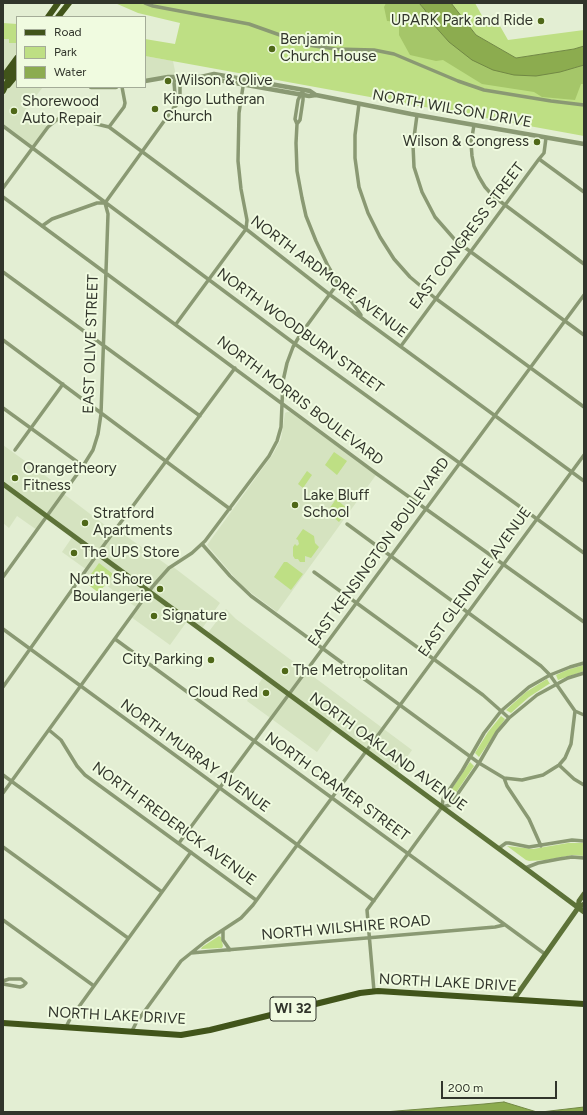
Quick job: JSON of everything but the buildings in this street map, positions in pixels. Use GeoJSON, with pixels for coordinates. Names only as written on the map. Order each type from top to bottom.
{"type":"FeatureCollection","features":[{"type":"Feature","properties":{"kind":"main road"},"geometry":{"type":"LineString","coordinates":[[59,16],[69,3]]}},
{"type":"Feature","properties":{"kind":"main road"},"geometry":{"type":"LineString","coordinates":[[49,16],[58,4]]}},
{"type":"Feature","properties":{"kind":"main road"},"geometry":{"type":"LineString","coordinates":[[52,16],[58,4]]}},
{"type":"Feature","properties":{"kind":"main road"},"geometry":{"type":"LineString","coordinates":[[56,16],[61,6],[58,4]]}},
{"type":"Feature","properties":{"kind":"main road"},"geometry":{"type":"LineString","coordinates":[[3,77],[16,59]]}},
{"type":"Feature","properties":{"kind":"main road"},"geometry":{"type":"LineString","coordinates":[[3,91],[10,74],[16,66]]}},
{"type":"Feature","properties":{"kind":"main road"},"geometry":{"type":"LineString","coordinates":[[3,91],[16,75]]}},
{"type":"Feature","properties":{"kind":"main road","name":"NORTH OAKLAND AVENUE"},"geometry":{"type":"LineString","coordinates":[[3,484],[584,912]]}},
{"type":"Feature","properties":{"kind":"main road"},"geometry":{"type":"LineString","coordinates":[[578,908],[579,901],[584,894]]}},
{"type":"Feature","properties":{"kind":"main road"},"geometry":{"type":"LineString","coordinates":[[514,999],[578,908],[584,904]]}},
{"type":"Feature","properties":{"kind":"main road","name":"NORTH LAKE DRIVE"},"geometry":{"type":"LineString","coordinates":[[3,1023],[66,1026],[181,1035],[197,1033],[355,994],[387,990],[584,1004]]}},
{"type":"Feature","properties":{"kind":"street"},"geometry":{"type":"LineString","coordinates":[[145,3],[153,6],[249,24],[308,45],[334,49],[374,50],[394,54],[458,81],[484,90],[584,105]]}},
{"type":"Feature","properties":{"kind":"street","name":"NORTH WILSON DRIVE"},"geometry":{"type":"LineString","coordinates":[[146,81],[176,76],[201,77],[214,74],[244,82],[302,93],[312,92],[316,95],[417,115],[584,144]]}},
{"type":"Feature","properties":{"kind":"street"},"geometry":{"type":"LineString","coordinates":[[42,226],[52,219],[82,208],[97,203],[105,203],[180,99],[180,82],[176,76]]}},
{"type":"Feature","properties":{"kind":"street"},"geometry":{"type":"LineString","coordinates":[[176,324],[246,229],[247,220],[241,189],[238,161],[239,113],[244,82]]}},
{"type":"Feature","properties":{"kind":"street"},"geometry":{"type":"LineString","coordinates":[[109,127],[124,106],[125,103],[122,88]]}},
{"type":"Feature","properties":{"kind":"street"},"geometry":{"type":"LineString","coordinates":[[302,93],[298,100],[295,119],[297,124],[296,156],[302,198],[316,241],[338,283],[364,318]]}},
{"type":"Feature","properties":{"kind":"street"},"geometry":{"type":"LineString","coordinates":[[359,104],[355,135],[355,158],[359,187],[368,213],[380,237],[394,259],[410,277],[435,298],[584,407]]}},
{"type":"Feature","properties":{"kind":"street"},"geometry":{"type":"LineString","coordinates":[[417,115],[413,153],[414,167],[422,192],[435,217],[444,229],[470,252],[584,336]]}},
{"type":"Feature","properties":{"kind":"street","name":"NORTH ARDMORE AVENUE"},"geometry":{"type":"LineString","coordinates":[[32,148],[50,124],[58,119],[66,118],[109,127],[246,229],[329,294],[364,318],[584,481]]}},
{"type":"Feature","properties":{"kind":"street"},"geometry":{"type":"LineString","coordinates":[[474,125],[472,143],[474,166],[485,187],[493,196],[584,264]]}},
{"type":"Feature","properties":{"kind":"street","name":"NORTH WOODBURN STREET"},"geometry":{"type":"LineString","coordinates":[[3,126],[294,344],[584,553]]}},
{"type":"Feature","properties":{"kind":"street","name":"EAST CONGRESS STREET"},"geometry":{"type":"LineString","coordinates":[[401,346],[435,298],[544,153],[546,138]]}},
{"type":"Feature","properties":{"kind":"street"},"geometry":{"type":"LineString","coordinates":[[3,188],[32,148]]}},
{"type":"Feature","properties":{"kind":"street"},"geometry":{"type":"LineString","coordinates":[[539,159],[584,192]]}},
{"type":"Feature","properties":{"kind":"street","name":"NORTH MORRIS BOULEVARD"},"geometry":{"type":"LineString","coordinates":[[3,197],[282,404],[584,622]]}},
{"type":"Feature","properties":{"kind":"street","name":"EAST OLIVE STREET"},"geometry":{"type":"LineString","coordinates":[[3,577],[83,466],[93,450],[98,434],[101,414],[108,214],[105,203]]}},
{"type":"Feature","properties":{"kind":"street"},"geometry":{"type":"LineString","coordinates":[[3,272],[200,416]]}},
{"type":"Feature","properties":{"kind":"street"},"geometry":{"type":"LineString","coordinates":[[3,793],[149,591],[169,568],[202,544],[230,509],[274,448],[281,427],[283,381],[287,363],[294,344],[338,283]]}},
{"type":"Feature","properties":{"kind":"street","name":"EAST KENSINGTON BOULEVARD"},"geometry":{"type":"LineString","coordinates":[[179,843],[584,295]]}},
{"type":"Feature","properties":{"kind":"street"},"geometry":{"type":"LineString","coordinates":[[3,340],[230,509]]}},
{"type":"Feature","properties":{"kind":"street"},"geometry":{"type":"LineString","coordinates":[[3,687],[98,554],[235,368]]}},
{"type":"Feature","properties":{"kind":"street"},"geometry":{"type":"LineString","coordinates":[[15,450],[63,384]]}},
{"type":"Feature","properties":{"kind":"street"},"geometry":{"type":"LineString","coordinates":[[3,408],[83,466]]}},
{"type":"Feature","properties":{"kind":"street","name":"EAST GLENDALE AVENUE"},"geometry":{"type":"LineString","coordinates":[[132,1031],[136,1023],[174,970],[190,953],[241,918],[256,900],[584,455]]}},
{"type":"Feature","properties":{"kind":"street"},"geometry":{"type":"LineString","coordinates":[[347,524],[541,666],[550,675],[575,711],[584,715]]}},
{"type":"Feature","properties":{"kind":"street"},"geometry":{"type":"LineString","coordinates":[[202,544],[230,576],[251,596],[470,757],[504,778],[522,780],[543,775],[559,765],[565,758],[571,744],[575,711]]}},
{"type":"Feature","properties":{"kind":"street"},"geometry":{"type":"LineString","coordinates":[[314,572],[483,694],[509,718]]}},
{"type":"Feature","properties":{"kind":"street","name":"NORTH MURRAY AVENUE"},"geometry":{"type":"LineString","coordinates":[[3,629],[219,789],[374,901]]}},
{"type":"Feature","properties":{"kind":"street","name":"NORTH CRAMER STREET"},"geometry":{"type":"LineString","coordinates":[[115,639],[545,954]]}},
{"type":"Feature","properties":{"kind":"street"},"geometry":{"type":"LineString","coordinates":[[374,991],[367,910],[442,807],[443,799],[489,726],[501,711],[529,687],[550,675],[584,663]]}},
{"type":"Feature","properties":{"kind":"street"},"geometry":{"type":"LineString","coordinates":[[442,807],[450,805],[479,763],[497,732],[509,718],[537,695],[568,678],[584,673]]}},
{"type":"Feature","properties":{"kind":"street","name":"NORTH FREDERICK AVENUE"},"geometry":{"type":"LineString","coordinates":[[49,730],[61,740],[77,766],[85,775],[256,900]]}},
{"type":"Feature","properties":{"kind":"street"},"geometry":{"type":"LineString","coordinates":[[559,765],[574,779],[584,785]]}},
{"type":"Feature","properties":{"kind":"street"},"geometry":{"type":"LineString","coordinates":[[3,775],[162,892]]}},
{"type":"Feature","properties":{"kind":"street"},"geometry":{"type":"LineString","coordinates":[[504,778],[507,786],[529,819],[542,846]]}},
{"type":"Feature","properties":{"kind":"street"},"geometry":{"type":"LineString","coordinates":[[499,848],[506,843],[529,847],[572,840],[584,841]]}},
{"type":"Feature","properties":{"kind":"street"},"geometry":{"type":"LineString","coordinates":[[3,847],[128,938]]}},
{"type":"Feature","properties":{"kind":"street"},"geometry":{"type":"LineString","coordinates":[[66,1026],[191,852]]}},
{"type":"Feature","properties":{"kind":"street"},"geometry":{"type":"LineString","coordinates":[[525,868],[538,863],[559,859],[572,857],[584,858]]}},
{"type":"Feature","properties":{"kind":"street"},"geometry":{"type":"LineString","coordinates":[[3,920],[94,986]]}},
{"type":"Feature","properties":{"kind":"street","name":"NORTH WILSHIRE ROAD"},"geometry":{"type":"LineString","coordinates":[[190,953],[504,925]]}},
{"type":"Feature","properties":{"kind":"street"},"geometry":{"type":"LineString","coordinates":[[224,930],[223,940],[230,950]]}},
{"type":"Feature","properties":{"kind":"street"},"geometry":{"type":"LineString","coordinates":[[3,981],[20,979],[26,983],[20,987],[3,984]]}},
{"type":"Feature","properties":{"kind":"shaded area"},"geometry":{"type":"Polygon","coordinates":[[[386,3],[419,3],[433,24],[449,42],[560,72],[584,65],[584,84],[581,84],[575,100],[542,97],[534,92],[482,84],[443,60],[436,61],[410,55],[399,35],[399,22],[387,21],[384,7],[386,3]]]}},
{"type":"Feature","properties":{"kind":"shaded area"},"geometry":{"type":"Polygon","coordinates":[[[3,39],[9,39],[9,43],[16,43],[16,88],[42,88],[25,110],[48,127],[33,148],[3,126],[3,39]]]}},
{"type":"Feature","properties":{"kind":"shaded area"},"geometry":{"type":"Polygon","coordinates":[[[146,56],[173,61],[176,76],[146,81],[146,56]]]}},
{"type":"Feature","properties":{"kind":"shaded area","name":"Lake Bluff School"},"geometry":{"type":"Polygon","coordinates":[[[290,412],[376,475],[277,612],[242,586],[207,545],[273,454],[281,439],[285,413],[290,412]]]}},
{"type":"Feature","properties":{"kind":"shaded area"},"geometry":{"type":"Polygon","coordinates":[[[3,445],[54,482],[52,485],[114,532],[116,529],[170,567],[172,566],[220,603],[201,630],[188,620],[170,645],[131,617],[137,608],[106,585],[105,587],[85,573],[87,570],[62,552],[73,536],[47,517],[37,530],[17,516],[9,528],[3,523],[3,445]]]}},
{"type":"Feature","properties":{"kind":"shaded area"},"geometry":{"type":"Polygon","coordinates":[[[226,609],[236,619],[412,750],[396,773],[334,728],[317,752],[247,701],[264,676],[207,634],[226,609]]]}},
{"type":"Feature","properties":{"kind":"green space"},"geometry":{"type":"Polygon","coordinates":[[[115,3],[419,3],[425,10],[536,76],[584,65],[584,136],[146,56],[146,39],[175,44],[180,23],[138,13],[115,3]]]}},
{"type":"Feature","properties":{"kind":"green space"},"geometry":{"type":"Polygon","coordinates":[[[451,3],[475,3],[486,23],[496,19],[508,40],[584,30],[584,46],[574,49],[516,58],[476,35],[451,3]]]}},
{"type":"Feature","properties":{"kind":"green space"},"geometry":{"type":"Polygon","coordinates":[[[3,23],[16,24],[16,43],[9,43],[9,39],[3,39],[3,23]]]}},
{"type":"Feature","properties":{"kind":"green space"},"geometry":{"type":"Polygon","coordinates":[[[334,452],[347,461],[337,475],[325,465],[334,452]]]}},
{"type":"Feature","properties":{"kind":"green space"},"geometry":{"type":"Polygon","coordinates":[[[307,471],[312,475],[303,488],[298,484],[307,471]]]}},
{"type":"Feature","properties":{"kind":"green space"},"geometry":{"type":"Polygon","coordinates":[[[336,499],[349,510],[339,522],[327,512],[336,499]]]}},
{"type":"Feature","properties":{"kind":"green space"},"geometry":{"type":"Polygon","coordinates":[[[303,529],[314,536],[315,543],[319,547],[311,558],[305,556],[305,562],[300,562],[293,556],[293,547],[295,544],[297,546],[299,544],[298,540],[296,539],[303,529]]]}},
{"type":"Feature","properties":{"kind":"green space"},"geometry":{"type":"Polygon","coordinates":[[[284,562],[287,562],[303,574],[291,590],[274,577],[284,562]]]}},
{"type":"Feature","properties":{"kind":"green space"},"geometry":{"type":"Polygon","coordinates":[[[99,563],[113,574],[99,593],[86,583],[86,581],[99,563]]]}},
{"type":"Feature","properties":{"kind":"green space"},"geometry":{"type":"Polygon","coordinates":[[[584,665],[584,671],[558,680],[556,675],[584,665]]]}},
{"type":"Feature","properties":{"kind":"green space"},"geometry":{"type":"Polygon","coordinates":[[[547,679],[550,684],[529,697],[511,713],[506,710],[526,692],[547,679]]]}},
{"type":"Feature","properties":{"kind":"green space"},"geometry":{"type":"Polygon","coordinates":[[[501,716],[505,719],[479,757],[475,753],[488,732],[501,716]]]}},
{"type":"Feature","properties":{"kind":"green space"},"geometry":{"type":"Polygon","coordinates":[[[470,762],[474,766],[449,803],[445,799],[470,762]]]}},
{"type":"Feature","properties":{"kind":"green space"},"geometry":{"type":"Polygon","coordinates":[[[568,843],[584,843],[584,856],[573,855],[546,860],[529,861],[507,846],[533,849],[568,843]]]}},
{"type":"Feature","properties":{"kind":"green space"},"geometry":{"type":"Polygon","coordinates":[[[219,936],[221,937],[222,948],[201,949],[202,947],[219,936]]]}},
{"type":"Feature","properties":{"kind":"water"},"geometry":{"type":"Polygon","coordinates":[[[419,3],[451,3],[476,35],[516,58],[574,49],[584,46],[584,65],[560,72],[536,76],[514,75],[493,70],[472,60],[449,42],[433,24],[419,3]]]}},
{"type":"Feature","properties":{"kind":"water"},"geometry":{"type":"Polygon","coordinates":[[[504,1102],[537,1112],[384,1112],[484,1104],[504,1102]]]}},
{"type":"Feature","properties":{"kind":"water"},"geometry":{"type":"Polygon","coordinates":[[[584,1107],[584,1112],[541,1112],[584,1107]]]}},
{"type":"Feature","properties":{"kind":"place","name":"UPARK Park and Ride"},"geometry":{"type":"Point","coordinates":[541,21]}},
{"type":"Feature","properties":{"kind":"place","name":"Benjamin Church House"},"geometry":{"type":"Point","coordinates":[272,49]}},
{"type":"Feature","properties":{"kind":"place","name":"Wilson & Olive"},"geometry":{"type":"Point","coordinates":[168,81]}},
{"type":"Feature","properties":{"kind":"place","name":"Kingo Lutheran Church"},"geometry":{"type":"Point","coordinates":[155,109]}},
{"type":"Feature","properties":{"kind":"place","name":"Shorewood Auto Repair"},"geometry":{"type":"Point","coordinates":[14,111]}},
{"type":"Feature","properties":{"kind":"place","name":"Wilson & Congress"},"geometry":{"type":"Point","coordinates":[537,142]}},
{"type":"Feature","properties":{"kind":"place","name":"Orangetheory Fitness"},"geometry":{"type":"Point","coordinates":[15,478]}},
{"type":"Feature","properties":{"kind":"place","name":"Lake Bluff School"},"geometry":{"type":"Point","coordinates":[295,505]}},
{"type":"Feature","properties":{"kind":"place","name":"Stratford Apartments"},"geometry":{"type":"Point","coordinates":[85,523]}},
{"type":"Feature","properties":{"kind":"place","name":"The UPS Store"},"geometry":{"type":"Point","coordinates":[74,553]}},
{"type":"Feature","properties":{"kind":"place","name":"North Shore Boulangerie"},"geometry":{"type":"Point","coordinates":[160,589]}},
{"type":"Feature","properties":{"kind":"place","name":"Signature"},"geometry":{"type":"Point","coordinates":[154,616]}},
{"type":"Feature","properties":{"kind":"place","name":"City Parking"},"geometry":{"type":"Point","coordinates":[211,660]}},
{"type":"Feature","properties":{"kind":"place","name":"The Metropolitan"},"geometry":{"type":"Point","coordinates":[285,671]}},
{"type":"Feature","properties":{"kind":"place","name":"Cloud Red"},"geometry":{"type":"Point","coordinates":[266,693]}}]}
